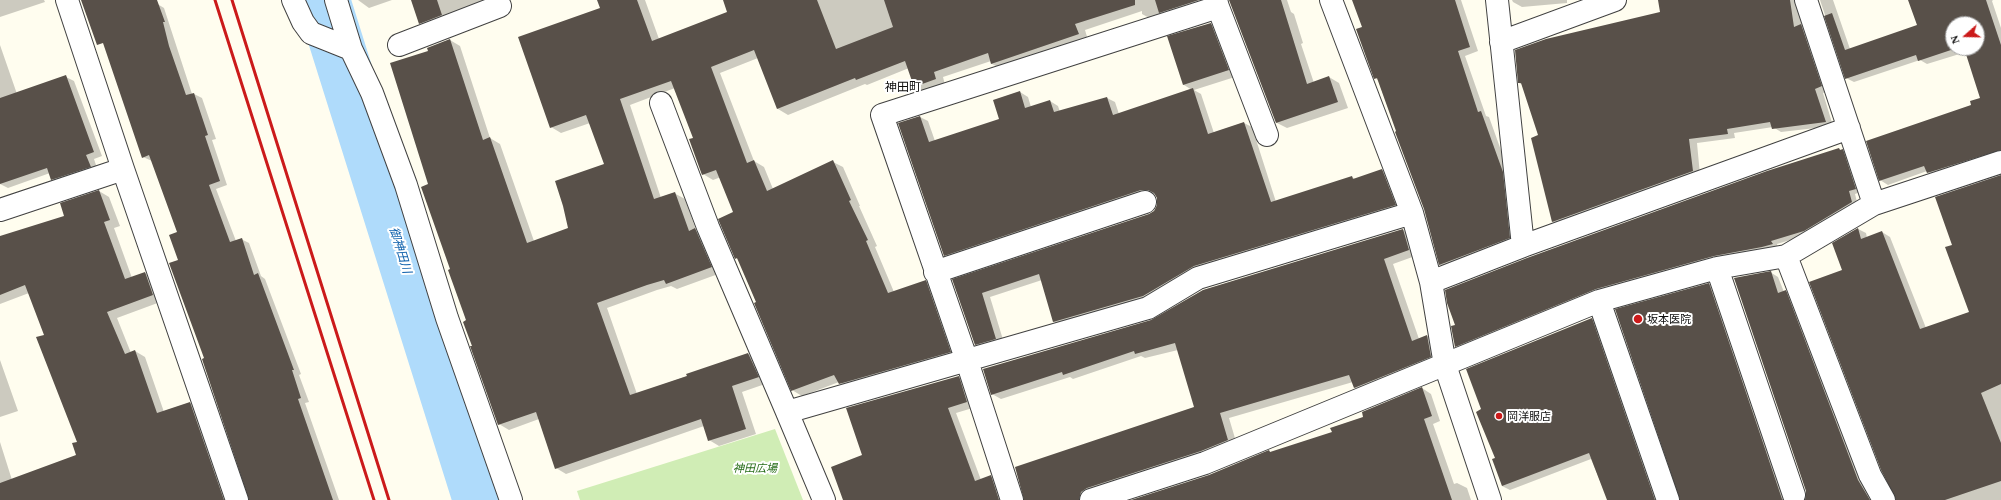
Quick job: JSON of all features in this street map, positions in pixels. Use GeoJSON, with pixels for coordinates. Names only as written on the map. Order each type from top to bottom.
{"type":"FeatureCollection","features":[{"type":"Feature","properties":{"kind":"street"},"geometry":{"type":"LineString","coordinates":[[67,0],[236,500]]}},
{"type":"Feature","properties":{"kind":"street"},"geometry":{"type":"LineString","coordinates":[[293,0],[303,22],[311,32],[346,47]]}},
{"type":"Feature","properties":{"kind":"street"},"geometry":{"type":"LineString","coordinates":[[336,0],[346,47],[372,93],[406,185],[447,318],[511,500]]}},
{"type":"Feature","properties":{"kind":"street"},"geometry":{"type":"LineString","coordinates":[[1331,0],[1412,213],[1431,282],[1445,365],[1490,500]]}},
{"type":"Feature","properties":{"kind":"street"},"geometry":{"type":"LineString","coordinates":[[1497,0],[1523,246]]}},
{"type":"Feature","properties":{"kind":"street"},"geometry":{"type":"LineString","coordinates":[[1501,42],[1614,0]]}},
{"type":"Feature","properties":{"kind":"street"},"geometry":{"type":"LineString","coordinates":[[1806,0],[1874,204]]}},
{"type":"Feature","properties":{"kind":"street"},"geometry":{"type":"LineString","coordinates":[[399,45],[505,2]]}},
{"type":"Feature","properties":{"kind":"street"},"geometry":{"type":"LineString","coordinates":[[1012,500],[967,361],[882,115],[1217,3],[1267,136]]}},
{"type":"Feature","properties":{"kind":"street"},"geometry":{"type":"LineString","coordinates":[[661,103],[708,228],[824,500]]}},
{"type":"Feature","properties":{"kind":"street"},"geometry":{"type":"LineString","coordinates":[[1431,282],[1523,246],[1849,128]]}},
{"type":"Feature","properties":{"kind":"street"},"geometry":{"type":"LineString","coordinates":[[1091,500],[1205,463],[1599,301],[1717,268],[1786,256],[1874,204],[2001,162]]}},
{"type":"Feature","properties":{"kind":"street"},"geometry":{"type":"LineString","coordinates":[[0,210],[123,169]]}},
{"type":"Feature","properties":{"kind":"street"},"geometry":{"type":"LineString","coordinates":[[935,272],[1145,202]]}},
{"type":"Feature","properties":{"kind":"street"},"geometry":{"type":"LineString","coordinates":[[786,412],[1148,308],[1198,278],[1412,213]]}},
{"type":"Feature","properties":{"kind":"street"},"geometry":{"type":"LineString","coordinates":[[1786,256],[1870,475],[1884,500]]}},
{"type":"Feature","properties":{"kind":"street"},"geometry":{"type":"LineString","coordinates":[[1717,268],[1794,495]]}},
{"type":"Feature","properties":{"kind":"street"},"geometry":{"type":"LineString","coordinates":[[1599,301],[1668,500]]}},
{"type":"Feature","properties":{"kind":"green space","name":"神田広場"},"geometry":{"type":"Polygon","coordinates":[[[775,429],[803,500],[580,500],[577,491],[775,429]]]}},
{"type":"Feature","properties":{"kind":"building"},"geometry":{"type":"Polygon","coordinates":[[[81,0],[157,0],[165,22],[163,22],[169,46],[186,95],[194,93],[208,135],[205,136],[220,181],[209,185],[230,242],[242,238],[254,275],[258,273],[294,370],[292,370],[301,398],[298,399],[333,500],[249,500],[202,359],[204,358],[169,263],[178,260],[169,235],[177,232],[149,155],[142,158],[103,43],[97,45],[81,0]]]}},
{"type":"Feature","properties":{"kind":"building"},"geometry":{"type":"Polygon","coordinates":[[[411,0],[437,0],[442,15],[419,24],[411,0]]]}},
{"type":"Feature","properties":{"kind":"building"},"geometry":{"type":"Polygon","coordinates":[[[597,0],[637,0],[652,41],[727,12],[723,0],[817,0],[836,49],[893,27],[884,0],[1135,0],[1135,5],[1075,24],[1079,34],[991,64],[988,53],[934,72],[936,79],[914,87],[905,61],[856,80],[855,78],[777,109],[754,50],[711,67],[747,163],[754,160],[767,191],[833,160],[851,200],[849,201],[868,240],[866,241],[888,293],[926,280],[951,352],[839,384],[834,375],[791,391],[754,303],[756,302],[718,219],[733,212],[716,170],[702,175],[689,139],[693,138],[671,81],[620,99],[654,199],[675,192],[689,231],[695,228],[712,267],[666,284],[664,280],[597,303],[630,395],[687,376],[686,374],[748,353],[759,377],[732,386],[746,429],[708,441],[701,419],[555,469],[536,412],[498,425],[470,346],[472,346],[463,322],[466,320],[448,270],[450,269],[421,187],[428,184],[390,63],[428,51],[427,48],[450,39],[483,140],[490,137],[527,243],[568,228],[555,181],[604,164],[586,115],[550,128],[518,37],[600,8],[597,0]]]}},
{"type":"Feature","properties":{"kind":"building"},"geometry":{"type":"Polygon","coordinates":[[[1155,0],[1199,0],[1159,13],[1155,0]]]}},
{"type":"Feature","properties":{"kind":"building"},"geometry":{"type":"Polygon","coordinates":[[[1229,0],[1281,0],[1307,84],[1329,76],[1338,102],[1276,123],[1229,0]]]}},
{"type":"Feature","properties":{"kind":"building"},"geometry":{"type":"Polygon","coordinates":[[[1352,0],[1455,0],[1470,47],[1458,51],[1478,112],[1481,111],[1503,172],[1510,238],[1439,265],[1424,209],[1395,132],[1396,131],[1377,78],[1374,79],[1356,29],[1362,27],[1352,0]]]}},
{"type":"Feature","properties":{"kind":"building"},"geometry":{"type":"Polygon","coordinates":[[[1658,0],[1790,0],[1794,27],[1801,24],[1822,86],[1815,89],[1826,122],[1772,129],[1770,122],[1727,129],[1728,134],[1689,139],[1693,171],[1552,222],[1531,138],[1538,135],[1521,83],[1518,83],[1515,50],[1546,39],[1660,12],[1658,0]]]}},
{"type":"Feature","properties":{"kind":"building"},"geometry":{"type":"Polygon","coordinates":[[[1908,0],[1986,0],[2001,45],[2001,150],[1927,173],[1924,166],[1879,181],[1866,141],[1971,105],[1970,101],[1980,98],[1967,56],[1985,56],[1985,16],[1945,16],[1945,52],[1918,61],[1916,55],[1845,79],[1824,16],[1832,13],[1845,50],[1917,25],[1908,0]]]}},
{"type":"Feature","properties":{"kind":"building"},"geometry":{"type":"Polygon","coordinates":[[[1211,23],[1229,70],[1183,85],[1167,36],[1211,23]]]}},
{"type":"Feature","properties":{"kind":"building"},"geometry":{"type":"Polygon","coordinates":[[[66,75],[94,152],[86,155],[91,167],[51,180],[47,168],[0,184],[0,98],[66,75]]]}},
{"type":"Feature","properties":{"kind":"building"},"geometry":{"type":"Polygon","coordinates":[[[1193,88],[1208,134],[1244,122],[1271,202],[1352,176],[1353,179],[1382,169],[1396,205],[1194,266],[1143,296],[1053,322],[1039,274],[982,293],[996,339],[975,345],[952,279],[1149,214],[1154,211],[1157,205],[1157,198],[1154,193],[1148,190],[1141,190],[944,256],[898,123],[920,116],[929,142],[999,119],[993,100],[1020,91],[1025,108],[1050,100],[1054,112],[1107,97],[1113,115],[1193,88]]]}},
{"type":"Feature","properties":{"kind":"building"},"geometry":{"type":"Polygon","coordinates":[[[1839,148],[1840,150],[1843,149],[1856,189],[1849,191],[1852,202],[1804,231],[1771,241],[1773,244],[1714,256],[1596,289],[1455,347],[1451,326],[1455,325],[1447,303],[1445,290],[1527,258],[1767,171],[1839,148]]]}},
{"type":"Feature","properties":{"kind":"building"},"geometry":{"type":"Polygon","coordinates":[[[2001,175],[2001,384],[1981,393],[2001,443],[2001,481],[1945,500],[1896,500],[1881,470],[1809,282],[1842,270],[1832,243],[1858,228],[1861,239],[1882,231],[1920,329],[1969,312],[1945,247],[1952,245],[1935,197],[2001,175]]]}},
{"type":"Feature","properties":{"kind":"building"},"geometry":{"type":"Polygon","coordinates":[[[99,190],[110,220],[104,222],[125,279],[145,272],[153,295],[107,312],[125,354],[135,350],[157,413],[190,402],[224,500],[0,500],[0,483],[76,455],[72,443],[77,442],[36,337],[44,335],[25,285],[0,295],[0,236],[64,216],[60,203],[99,190]]]}},
{"type":"Feature","properties":{"kind":"building"},"geometry":{"type":"Polygon","coordinates":[[[1403,229],[1409,250],[1384,259],[1412,341],[1427,335],[1431,357],[1354,388],[1349,375],[1220,413],[1228,440],[1201,451],[1087,488],[1081,492],[1079,500],[1024,500],[1015,467],[1194,407],[1175,343],[1135,354],[1134,351],[1063,375],[1062,372],[991,395],[983,369],[1151,320],[1203,290],[1403,229]]]}},
{"type":"Feature","properties":{"kind":"building"},"geometry":{"type":"Polygon","coordinates":[[[1771,271],[1778,293],[1786,290],[1858,480],[1870,500],[1805,500],[1806,491],[1734,278],[1771,271]]]}},
{"type":"Feature","properties":{"kind":"building"},"geometry":{"type":"Polygon","coordinates":[[[1709,283],[1783,500],[1680,500],[1615,309],[1709,283]]]}},
{"type":"Feature","properties":{"kind":"building"},"geometry":{"type":"Polygon","coordinates":[[[1592,318],[1655,500],[1607,500],[1589,453],[1502,486],[1492,459],[1495,458],[1476,412],[1481,409],[1466,369],[1592,318]]]}},
{"type":"Feature","properties":{"kind":"building"},"geometry":{"type":"Polygon","coordinates":[[[959,376],[967,402],[948,408],[975,481],[991,475],[999,500],[843,500],[831,467],[862,455],[846,408],[959,376]]]}},
{"type":"Feature","properties":{"kind":"building"},"geometry":{"type":"Polygon","coordinates":[[[1422,387],[1432,416],[1424,419],[1452,500],[1131,500],[1209,475],[1269,450],[1270,452],[1332,432],[1330,428],[1363,417],[1362,412],[1422,387]]]}},
{"type":"Feature","properties":{"kind":"waterway","name":"御神田川"},"geometry":{"type":"LineString","coordinates":[[323,0],[480,500]]}},
{"type":"Feature","properties":{"kind":"railway"},"geometry":{"type":"LineString","coordinates":[[215,0],[374,500]]}},
{"type":"Feature","properties":{"kind":"railway"},"geometry":{"type":"LineString","coordinates":[[232,0],[389,500]]}},
{"type":"Feature","properties":{"kind":"place","name":"坂本医院"},"geometry":{"type":"Point","coordinates":[1638,319]}},
{"type":"Feature","properties":{"kind":"place","name":"岡洋服店"},"geometry":{"type":"Point","coordinates":[1499,416]}},
{"type":"Feature","properties":{"kind":"district","name":"神田町"},"geometry":{"type":"Point","coordinates":[903,86]}}]}
